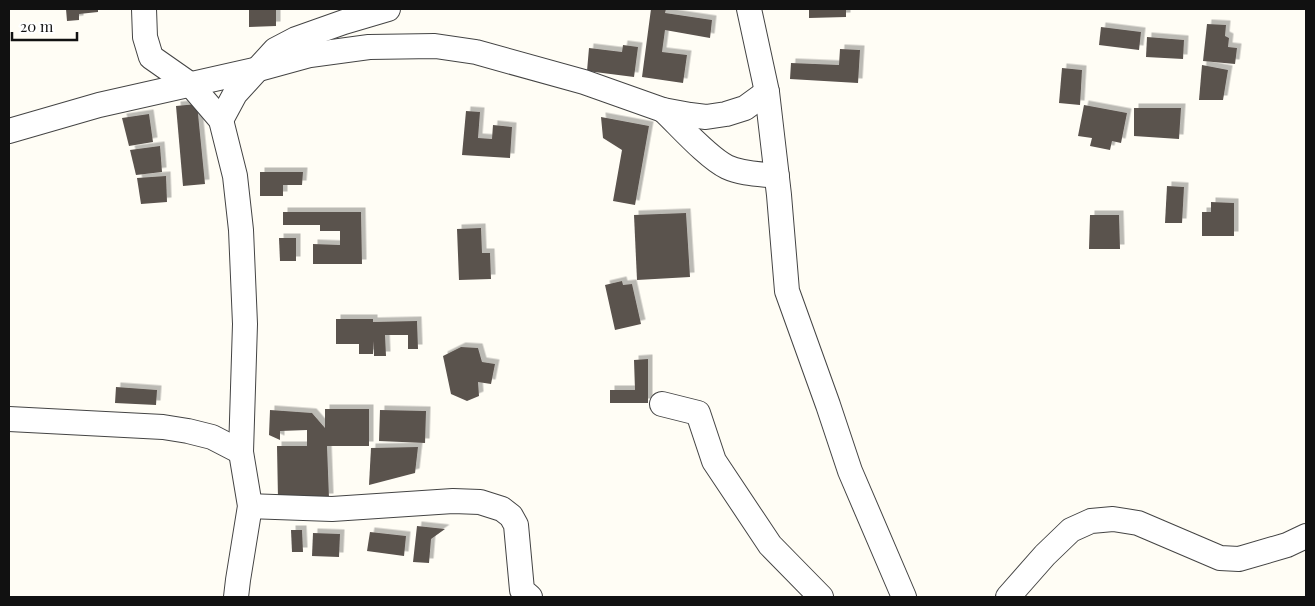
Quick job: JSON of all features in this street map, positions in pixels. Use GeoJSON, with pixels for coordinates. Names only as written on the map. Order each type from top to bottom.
{"type":"FeatureCollection","features":[{"type":"Feature","properties":{"kind":"street"},"geometry":{"type":"LineString","coordinates":[[144,9],[145,37],[151,57],[191,85],[221,120],[235,176],[241,230],[245,324],[241,452],[250,506],[236,597]]}},
{"type":"Feature","properties":{"kind":"street"},"geometry":{"type":"LineString","coordinates":[[221,120],[235,94],[275,50],[296,39],[388,9]]}},
{"type":"Feature","properties":{"kind":"street"},"geometry":{"type":"LineString","coordinates":[[749,9],[767,92],[777,176],[786,291],[850,471],[901,596]]}},
{"type":"Feature","properties":{"kind":"street"},"geometry":{"type":"LineString","coordinates":[[9,130],[99,105],[259,69],[310,55],[368,47],[435,46],[476,52],[518,62],[584,82],[663,110],[706,117],[746,108],[767,92]]}},
{"type":"Feature","properties":{"kind":"street"},"geometry":{"type":"LineString","coordinates":[[663,110],[715,160],[740,171],[777,176]]}},
{"type":"Feature","properties":{"kind":"street"},"geometry":{"type":"LineString","coordinates":[[662,404],[698,413],[714,461],[770,545],[821,597]]}},
{"type":"Feature","properties":{"kind":"street"},"geometry":{"type":"LineString","coordinates":[[9,419],[163,427],[212,437],[241,452]]}},
{"type":"Feature","properties":{"kind":"street"},"geometry":{"type":"LineString","coordinates":[[250,506],[332,509],[453,501],[480,502],[502,509],[511,516],[516,525],[522,590],[530,597]]}},
{"type":"Feature","properties":{"kind":"street"},"geometry":{"type":"LineString","coordinates":[[1008,597],[1071,530],[1092,521],[1113,519],[1138,523],[1220,558],[1239,558],[1287,545],[1306,536]]}},
{"type":"Feature","properties":{"kind":"building"},"geometry":{"type":"Polygon","coordinates":[[[66,9],[98,9],[98,12],[79,14],[79,20],[67,21],[66,9]]]}},
{"type":"Feature","properties":{"kind":"building"},"geometry":{"type":"Polygon","coordinates":[[[249,9],[276,9],[276,26],[249,27],[249,9]]]}},
{"type":"Feature","properties":{"kind":"building"},"geometry":{"type":"Polygon","coordinates":[[[651,9],[666,9],[665,13],[712,20],[710,38],[665,30],[662,52],[687,55],[683,83],[642,77],[651,9]]]}},
{"type":"Feature","properties":{"kind":"building"},"geometry":{"type":"Polygon","coordinates":[[[809,9],[846,9],[846,17],[809,18],[809,9]]]}},
{"type":"Feature","properties":{"kind":"building"},"geometry":{"type":"Polygon","coordinates":[[[1207,24],[1226,25],[1225,36],[1229,38],[1228,47],[1237,48],[1235,64],[1203,61],[1207,24]]]}},
{"type":"Feature","properties":{"kind":"building"},"geometry":{"type":"Polygon","coordinates":[[[1101,27],[1141,32],[1139,50],[1099,45],[1101,27]]]}},
{"type":"Feature","properties":{"kind":"building"},"geometry":{"type":"Polygon","coordinates":[[[1147,37],[1184,40],[1183,59],[1146,57],[1147,37]]]}},
{"type":"Feature","properties":{"kind":"building"},"geometry":{"type":"Polygon","coordinates":[[[623,45],[638,47],[634,77],[587,71],[589,48],[622,52],[623,45]]]}},
{"type":"Feature","properties":{"kind":"building"},"geometry":{"type":"Polygon","coordinates":[[[840,49],[860,50],[858,83],[790,79],[791,63],[839,65],[840,49]]]}},
{"type":"Feature","properties":{"kind":"building"},"geometry":{"type":"Polygon","coordinates":[[[1202,65],[1228,70],[1223,100],[1199,100],[1202,65]]]}},
{"type":"Feature","properties":{"kind":"building"},"geometry":{"type":"Polygon","coordinates":[[[1062,68],[1082,70],[1080,105],[1059,103],[1062,68]]]}},
{"type":"Feature","properties":{"kind":"building"},"geometry":{"type":"Polygon","coordinates":[[[197,104],[205,184],[183,186],[176,106],[197,104]]]}},
{"type":"Feature","properties":{"kind":"building"},"geometry":{"type":"Polygon","coordinates":[[[1084,105],[1127,113],[1121,143],[1112,141],[1110,150],[1090,146],[1092,138],[1078,136],[1084,105]]]}},
{"type":"Feature","properties":{"kind":"building"},"geometry":{"type":"Polygon","coordinates":[[[1134,108],[1181,108],[1179,139],[1134,136],[1134,108]]]}},
{"type":"Feature","properties":{"kind":"building"},"geometry":{"type":"Polygon","coordinates":[[[466,111],[480,112],[478,138],[492,139],[493,125],[512,127],[510,158],[462,155],[466,111]]]}},
{"type":"Feature","properties":{"kind":"building"},"geometry":{"type":"Polygon","coordinates":[[[149,114],[153,142],[129,146],[122,118],[149,114]]]}},
{"type":"Feature","properties":{"kind":"building"},"geometry":{"type":"Polygon","coordinates":[[[601,117],[649,126],[635,205],[613,201],[622,150],[603,138],[601,117]]]}},
{"type":"Feature","properties":{"kind":"building"},"geometry":{"type":"Polygon","coordinates":[[[160,146],[162,172],[136,175],[130,150],[160,146]]]}},
{"type":"Feature","properties":{"kind":"building"},"geometry":{"type":"Polygon","coordinates":[[[260,172],[303,172],[302,185],[283,185],[283,196],[260,196],[260,172]]]}},
{"type":"Feature","properties":{"kind":"building"},"geometry":{"type":"Polygon","coordinates":[[[166,176],[167,202],[141,204],[137,178],[166,176]]]}},
{"type":"Feature","properties":{"kind":"building"},"geometry":{"type":"Polygon","coordinates":[[[1167,186],[1184,187],[1182,223],[1165,223],[1167,186]]]}},
{"type":"Feature","properties":{"kind":"building"},"geometry":{"type":"Polygon","coordinates":[[[1211,202],[1234,203],[1234,236],[1202,236],[1202,212],[1211,212],[1211,202]]]}},
{"type":"Feature","properties":{"kind":"building"},"geometry":{"type":"Polygon","coordinates":[[[283,212],[361,212],[362,264],[313,264],[313,244],[340,245],[340,231],[320,231],[320,225],[283,225],[283,212]]]}},
{"type":"Feature","properties":{"kind":"building"},"geometry":{"type":"Polygon","coordinates":[[[686,213],[690,277],[637,280],[634,215],[686,213]]]}},
{"type":"Feature","properties":{"kind":"building"},"geometry":{"type":"Polygon","coordinates":[[[1090,215],[1119,215],[1120,249],[1089,249],[1090,215]]]}},
{"type":"Feature","properties":{"kind":"building"},"geometry":{"type":"Polygon","coordinates":[[[481,228],[482,253],[490,253],[491,279],[459,280],[457,229],[481,228]]]}},
{"type":"Feature","properties":{"kind":"building"},"geometry":{"type":"Polygon","coordinates":[[[279,238],[296,238],[296,261],[280,261],[279,238]]]}},
{"type":"Feature","properties":{"kind":"building"},"geometry":{"type":"Polygon","coordinates":[[[622,281],[623,285],[632,284],[641,324],[615,330],[605,285],[622,281]]]}},
{"type":"Feature","properties":{"kind":"building"},"geometry":{"type":"Polygon","coordinates":[[[336,319],[373,319],[373,322],[417,321],[418,349],[408,349],[408,335],[385,335],[386,356],[374,356],[374,341],[373,354],[359,354],[359,344],[336,344],[336,319]]]}},
{"type":"Feature","properties":{"kind":"building"},"geometry":{"type":"Polygon","coordinates":[[[461,347],[478,348],[482,362],[495,364],[491,384],[478,382],[479,396],[467,401],[451,394],[443,356],[461,347]]]}},
{"type":"Feature","properties":{"kind":"building"},"geometry":{"type":"Polygon","coordinates":[[[648,359],[648,403],[610,403],[610,390],[635,390],[634,360],[648,359]]]}},
{"type":"Feature","properties":{"kind":"building"},"geometry":{"type":"Polygon","coordinates":[[[116,387],[157,390],[156,405],[115,403],[116,387]]]}},
{"type":"Feature","properties":{"kind":"building"},"geometry":{"type":"Polygon","coordinates":[[[325,409],[369,409],[369,446],[327,446],[329,498],[278,499],[277,446],[307,446],[307,430],[280,431],[280,440],[269,435],[270,410],[312,413],[325,428],[325,409]]]}},
{"type":"Feature","properties":{"kind":"building"},"geometry":{"type":"Polygon","coordinates":[[[380,410],[426,411],[425,443],[379,441],[380,410]]]}},
{"type":"Feature","properties":{"kind":"building"},"geometry":{"type":"Polygon","coordinates":[[[418,447],[415,473],[369,485],[371,448],[418,447]]]}},
{"type":"Feature","properties":{"kind":"building"},"geometry":{"type":"Polygon","coordinates":[[[417,526],[445,529],[431,539],[429,563],[413,562],[417,526]]]}},
{"type":"Feature","properties":{"kind":"building"},"geometry":{"type":"Polygon","coordinates":[[[291,530],[302,530],[303,552],[292,552],[291,530]]]}},
{"type":"Feature","properties":{"kind":"building"},"geometry":{"type":"Polygon","coordinates":[[[370,532],[406,536],[404,556],[367,551],[370,532]]]}},
{"type":"Feature","properties":{"kind":"building"},"geometry":{"type":"Polygon","coordinates":[[[313,533],[340,534],[339,557],[312,556],[313,533]]]}}]}
